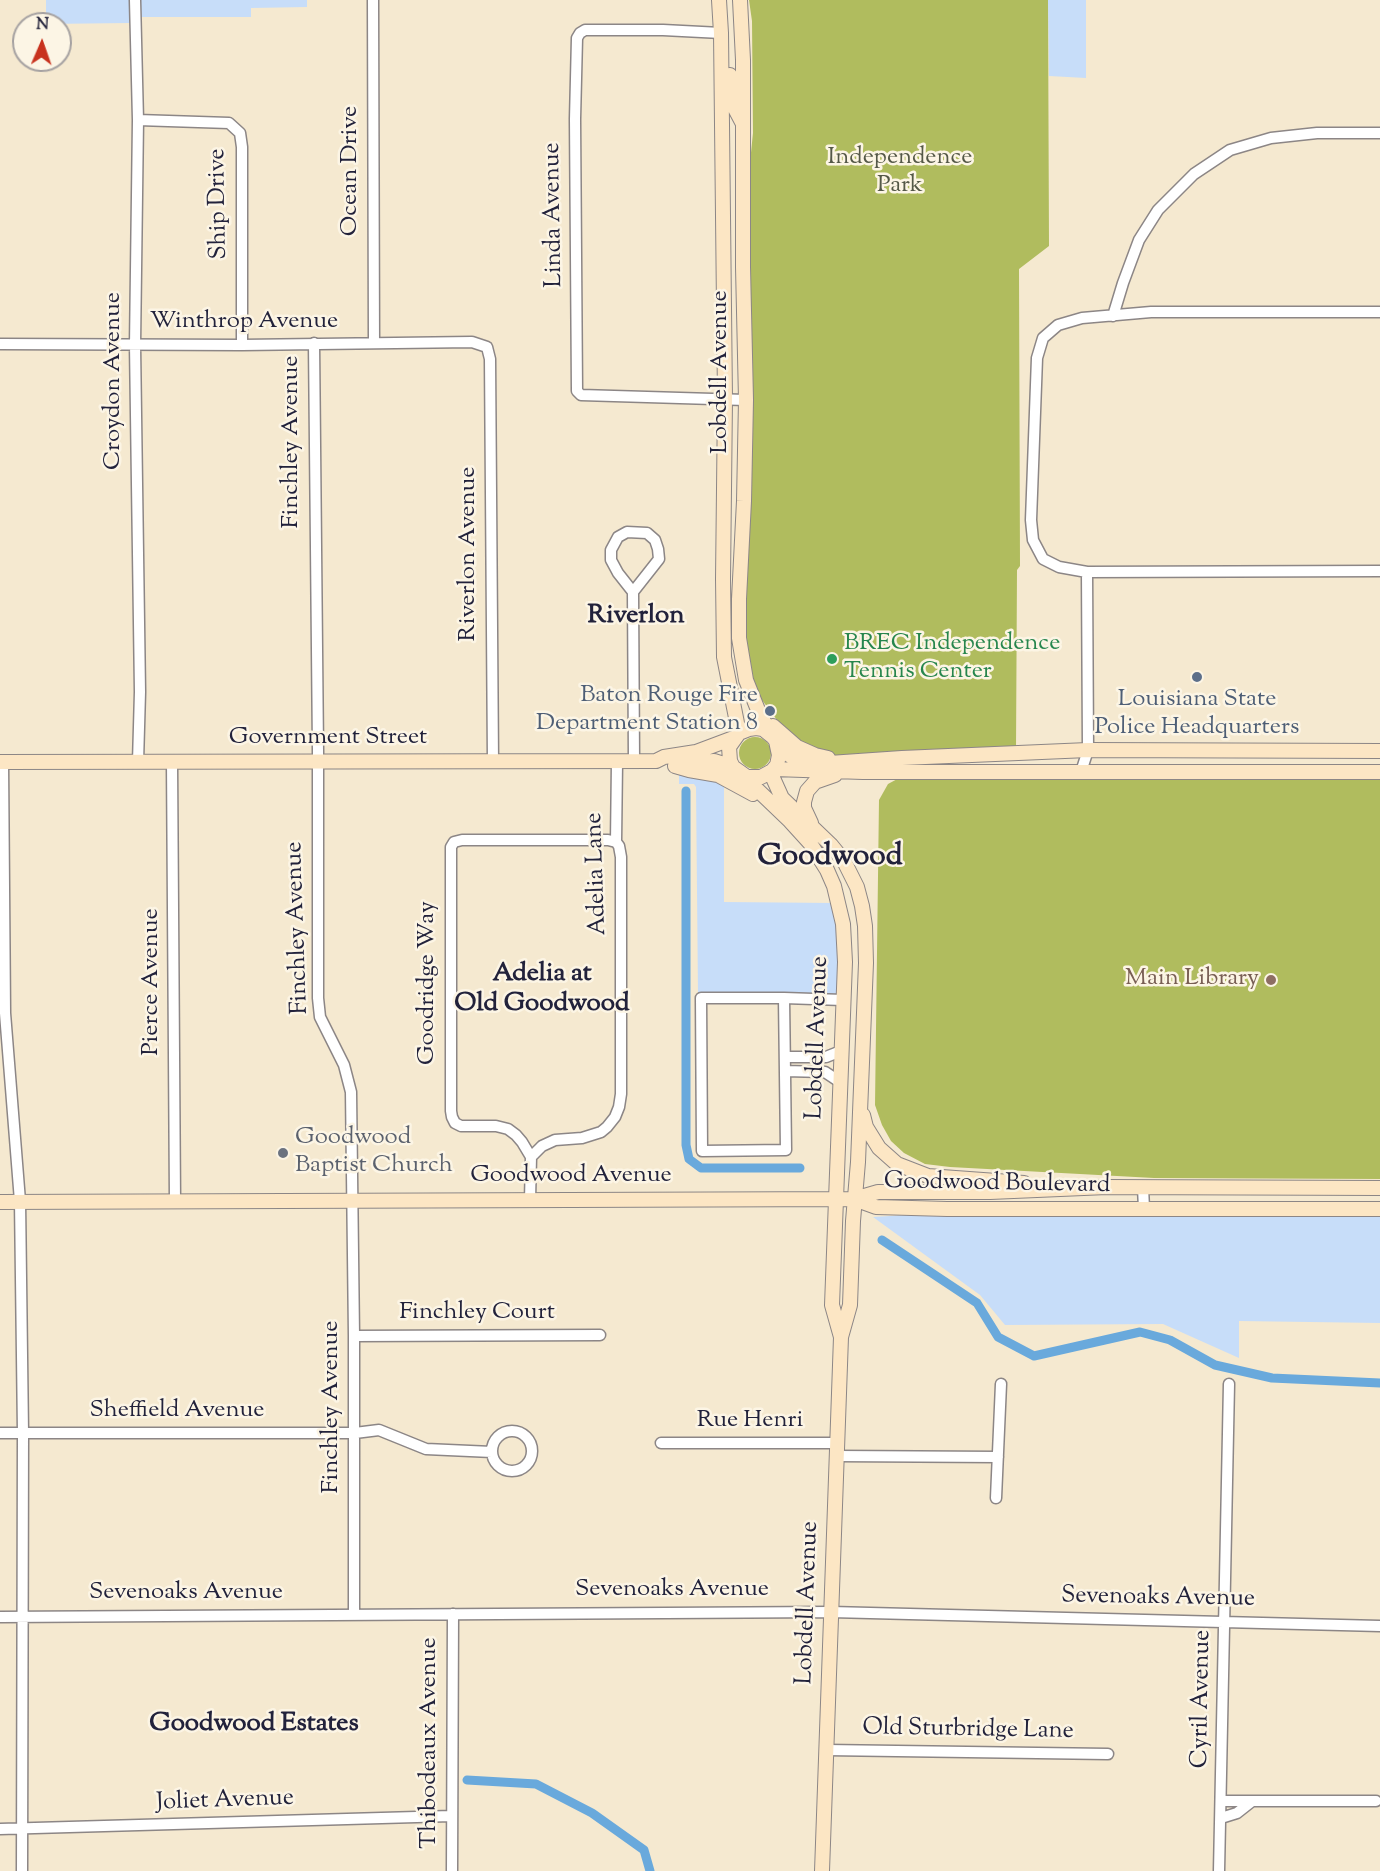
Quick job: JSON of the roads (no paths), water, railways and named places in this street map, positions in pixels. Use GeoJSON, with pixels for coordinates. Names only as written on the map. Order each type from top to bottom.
{"type":"FeatureCollection","features":[{"type":"Feature","properties":{"kind":"main road","name":"Lobdell Avenue"},"geometry":{"type":"LineString","coordinates":[[718,0],[721,33],[725,399],[724,657],[737,735]]}},
{"type":"Feature","properties":{"kind":"main road","name":"Lobdell Avenue"},"geometry":{"type":"LineString","coordinates":[[740,0],[743,60],[746,400],[739,638],[746,680],[760,716],[776,742]]}},
{"type":"Feature","properties":{"kind":"main road"},"geometry":{"type":"LineString","coordinates":[[721,33],[728,33],[730,39],[732,103],[743,124]]}},
{"type":"Feature","properties":{"kind":"main road"},"geometry":{"type":"LineString","coordinates":[[717,745],[726,734],[735,716]]}},
{"type":"Feature","properties":{"kind":"main road"},"geometry":{"type":"LineString","coordinates":[[760,716],[768,720],[790,742],[806,752],[850,766]]}},
{"type":"Feature","properties":{"kind":"main road"},"geometry":{"type":"LineString","coordinates":[[776,742],[779,760],[768,775],[753,778],[737,771],[729,754],[729,747],[737,735],[756,728],[763,729],[795,759],[808,763],[888,772],[1380,772]]}},
{"type":"Feature","properties":{"kind":"main road","name":"Government Street"},"geometry":{"type":"LineString","coordinates":[[1,762],[656,761],[717,745],[737,735]]}},
{"type":"Feature","properties":{"kind":"main road"},"geometry":{"type":"LineString","coordinates":[[773,770],[850,766],[902,758],[1088,750],[1380,751]]}},
{"type":"Feature","properties":{"kind":"main road","name":"Government Street"},"geometry":{"type":"LineString","coordinates":[[656,761],[664,766],[706,761],[722,763],[737,771]]}},
{"type":"Feature","properties":{"kind":"main road"},"geometry":{"type":"LineString","coordinates":[[675,766],[718,775],[766,799]]}},
{"type":"Feature","properties":{"kind":"main road"},"geometry":{"type":"LineString","coordinates":[[812,826],[804,808],[807,791],[822,778],[850,766]]}},
{"type":"Feature","properties":{"kind":"main road","name":"Lobdell Avenue"},"geometry":{"type":"LineString","coordinates":[[773,770],[782,798],[844,861],[857,887],[865,926],[866,963],[850,1305],[841,1337],[822,1871]]}},
{"type":"Feature","properties":{"kind":"main road","name":"Lobdell Avenue"},"geometry":{"type":"LineString","coordinates":[[737,771],[802,833],[827,870],[834,886],[843,924],[843,1000],[832,1305],[841,1337]]}},
{"type":"Feature","properties":{"kind":"main road"},"geometry":{"type":"LineString","coordinates":[[827,870],[844,861]]}},
{"type":"Feature","properties":{"kind":"main road"},"geometry":{"type":"LineString","coordinates":[[844,962],[866,963]]}},
{"type":"Feature","properties":{"kind":"main road"},"geometry":{"type":"LineString","coordinates":[[860,1104],[866,1127],[879,1148],[897,1164],[928,1176],[1107,1187]]}},
{"type":"Feature","properties":{"kind":"main road","name":"Goodwood Boulevard"},"geometry":{"type":"LineString","coordinates":[[854,1199],[878,1192],[990,1192],[1107,1187],[1379,1188]]}},
{"type":"Feature","properties":{"kind":"main road"},"geometry":{"type":"LineString","coordinates":[[1334,1209],[1373,1202],[1379,1196],[1379,1188]]}},
{"type":"Feature","properties":{"kind":"main road"},"geometry":{"type":"LineString","coordinates":[[947,1209],[957,1198],[990,1192]]}},
{"type":"Feature","properties":{"kind":"main road","name":"Goodwood Avenue"},"geometry":{"type":"LineString","coordinates":[[0,1202],[854,1199]]}},
{"type":"Feature","properties":{"kind":"main road","name":"Goodwood Boulevard"},"geometry":{"type":"LineString","coordinates":[[854,1199],[876,1207],[947,1209],[1380,1209]]}},
{"type":"Feature","properties":{"kind":"street","name":"Croydon Avenue"},"geometry":{"type":"LineString","coordinates":[[135,0],[138,120],[135,345],[140,692],[138,762]]}},
{"type":"Feature","properties":{"kind":"street","name":"Ocean Drive"},"geometry":{"type":"LineString","coordinates":[[373,0],[374,343]]}},
{"type":"Feature","properties":{"kind":"street","name":"Linda Avenue"},"geometry":{"type":"LineString","coordinates":[[721,33],[585,30],[577,38],[575,118],[577,391],[581,395],[725,399]]}},
{"type":"Feature","properties":{"kind":"street","name":"Ship Drive"},"geometry":{"type":"LineString","coordinates":[[138,120],[229,123],[240,133],[242,147],[242,345]]}},
{"type":"Feature","properties":{"kind":"street"},"geometry":{"type":"LineString","coordinates":[[1113,316],[1139,240],[1158,210],[1194,174],[1230,150],[1271,138],[1317,133],[1380,133]]}},
{"type":"Feature","properties":{"kind":"street"},"geometry":{"type":"LineString","coordinates":[[1380,312],[1151,312],[1082,318],[1058,325],[1043,338],[1037,358],[1031,520],[1033,540],[1043,559],[1059,567],[1087,572],[1380,571]]}},
{"type":"Feature","properties":{"kind":"street","name":"Winthrop Avenue"},"geometry":{"type":"LineString","coordinates":[[0,345],[472,342],[487,347]]}},
{"type":"Feature","properties":{"kind":"street","name":"Finchley Avenue"},"geometry":{"type":"LineString","coordinates":[[314,343],[318,1009],[323,1025],[346,1071],[351,1092],[355,1433],[354,1614]]}},
{"type":"Feature","properties":{"kind":"street","name":"Riverlon Avenue"},"geometry":{"type":"LineString","coordinates":[[487,347],[490,359],[493,762]]}},
{"type":"Feature","properties":{"kind":"street"},"geometry":{"type":"LineString","coordinates":[[725,399],[746,400]]}},
{"type":"Feature","properties":{"kind":"street"},"geometry":{"type":"LineString","coordinates":[[633,592],[659,559],[655,540],[647,533],[627,532],[618,537],[611,550],[611,560],[633,592],[634,761]]}},
{"type":"Feature","properties":{"kind":"street"},"geometry":{"type":"LineString","coordinates":[[1081,772],[1088,750],[1087,572]]}},
{"type":"Feature","properties":{"kind":"street"},"geometry":{"type":"LineString","coordinates":[[1157,772],[1158,751]]}},
{"type":"Feature","properties":{"kind":"street"},"geometry":{"type":"LineString","coordinates":[[1245,751],[1245,772]]}},
{"type":"Feature","properties":{"kind":"street"},"geometry":{"type":"LineString","coordinates":[[1,762],[3,1013],[20,1202],[23,1433],[22,1871]]}},
{"type":"Feature","properties":{"kind":"street","name":"Pierce Avenue"},"geometry":{"type":"LineString","coordinates":[[172,762],[175,1201]]}},
{"type":"Feature","properties":{"kind":"street","name":"Adelia Lane"},"geometry":{"type":"LineString","coordinates":[[531,1157],[542,1146],[555,1140],[582,1138],[601,1132],[615,1117],[619,1107],[621,1094],[621,857],[616,842],[617,762]]}},
{"type":"Feature","properties":{"kind":"street","name":"Goodridge Way"},"geometry":{"type":"LineString","coordinates":[[531,1157],[522,1142],[508,1129],[496,1126],[461,1126],[453,1121],[450,1096],[450,852],[452,844],[462,840],[608,840],[616,842]]}},
{"type":"Feature","properties":{"kind":"street"},"geometry":{"type":"LineString","coordinates":[[784,998],[786,1150],[702,1151],[701,998],[784,998],[843,1000]]}},
{"type":"Feature","properties":{"kind":"street"},"geometry":{"type":"LineString","coordinates":[[785,1057],[826,1057],[841,1051]]}},
{"type":"Feature","properties":{"kind":"street"},"geometry":{"type":"LineString","coordinates":[[785,1071],[825,1072],[840,1082]]}},
{"type":"Feature","properties":{"kind":"street"},"geometry":{"type":"LineString","coordinates":[[530,1200],[531,1157]]}},
{"type":"Feature","properties":{"kind":"street"},"geometry":{"type":"LineString","coordinates":[[1143,1187],[1144,1209]]}},
{"type":"Feature","properties":{"kind":"street","name":"Finchley Court"},"geometry":{"type":"LineString","coordinates":[[354,1336],[600,1335]]}},
{"type":"Feature","properties":{"kind":"street"},"geometry":{"type":"LineString","coordinates":[[996,1498],[1001,1384]]}},
{"type":"Feature","properties":{"kind":"street","name":"Cyril Avenue"},"geometry":{"type":"LineString","coordinates":[[1220,1871],[1229,1384]]}},
{"type":"Feature","properties":{"kind":"street","name":"Sheffield Avenue"},"geometry":{"type":"LineString","coordinates":[[0,1433],[355,1433],[379,1430],[426,1449],[492,1452]]}},
{"type":"Feature","properties":{"kind":"street","name":"Rue Henri"},"geometry":{"type":"LineString","coordinates":[[661,1443],[998,1457]]}},
{"type":"Feature","properties":{"kind":"street","name":"Sevenoaks Avenue"},"geometry":{"type":"LineString","coordinates":[[0,1617],[831,1612],[1380,1626]]}},
{"type":"Feature","properties":{"kind":"street","name":"Thibodeaux Avenue"},"geometry":{"type":"LineString","coordinates":[[452,1871],[453,1614]]}},
{"type":"Feature","properties":{"kind":"street","name":"Old Sturbridge Lane"},"geometry":{"type":"LineString","coordinates":[[826,1749],[1108,1754]]}},
{"type":"Feature","properties":{"kind":"street"},"geometry":{"type":"LineString","coordinates":[[1221,1801],[1376,1801]]}},
{"type":"Feature","properties":{"kind":"street"},"geometry":{"type":"LineString","coordinates":[[1221,1818],[1237,1813],[1251,1802]]}},
{"type":"Feature","properties":{"kind":"street","name":"Joliet Avenue"},"geometry":{"type":"LineString","coordinates":[[0,1829],[451,1816]]}},
{"type":"Feature","properties":{"kind":"waterway"},"geometry":{"type":"LineString","coordinates":[[686,791],[686,1145],[689,1159],[701,1168],[800,1168]]}},
{"type":"Feature","properties":{"kind":"waterway"},"geometry":{"type":"LineString","coordinates":[[882,1240],[977,1303],[998,1337],[1034,1356],[1140,1332],[1170,1340],[1215,1365],[1272,1378],[1380,1383]]}},
{"type":"Feature","properties":{"kind":"waterway"},"geometry":{"type":"LineString","coordinates":[[467,1780],[536,1784],[592,1813],[644,1850],[650,1871]]}},
{"type":"Feature","properties":{"kind":"place","name":"BREC Independence Tennis Center"},"geometry":{"type":"Point","coordinates":[832,659]}},
{"type":"Feature","properties":{"kind":"place","name":"Louisiana State Police Headquarters"},"geometry":{"type":"Point","coordinates":[1197,677]}},
{"type":"Feature","properties":{"kind":"place","name":"Baton Rouge Fire Department Station 8"},"geometry":{"type":"Point","coordinates":[770,711]}},
{"type":"Feature","properties":{"kind":"place","name":"Main Library"},"geometry":{"type":"Point","coordinates":[1271,980]}},
{"type":"Feature","properties":{"kind":"place","name":"Goodwood Baptist Church"},"geometry":{"type":"Point","coordinates":[283,1153]}},
{"type":"Feature","properties":{"kind":"district","name":"Riverlon"},"geometry":{"type":"Point","coordinates":[636,618]}},
{"type":"Feature","properties":{"kind":"district","name":"Goodwood"},"geometry":{"type":"Point","coordinates":[830,859]}},
{"type":"Feature","properties":{"kind":"district","name":"Adelia at Old Goodwood"},"geometry":{"type":"Point","coordinates":[542,991]}},
{"type":"Feature","properties":{"kind":"district","name":"Goodwood Estates"},"geometry":{"type":"Point","coordinates":[254,1726]}},
{"type":"Feature","properties":{"kind":"park label","name":"Independence Park"},"geometry":{"type":"Point","coordinates":[900,173]}}]}
